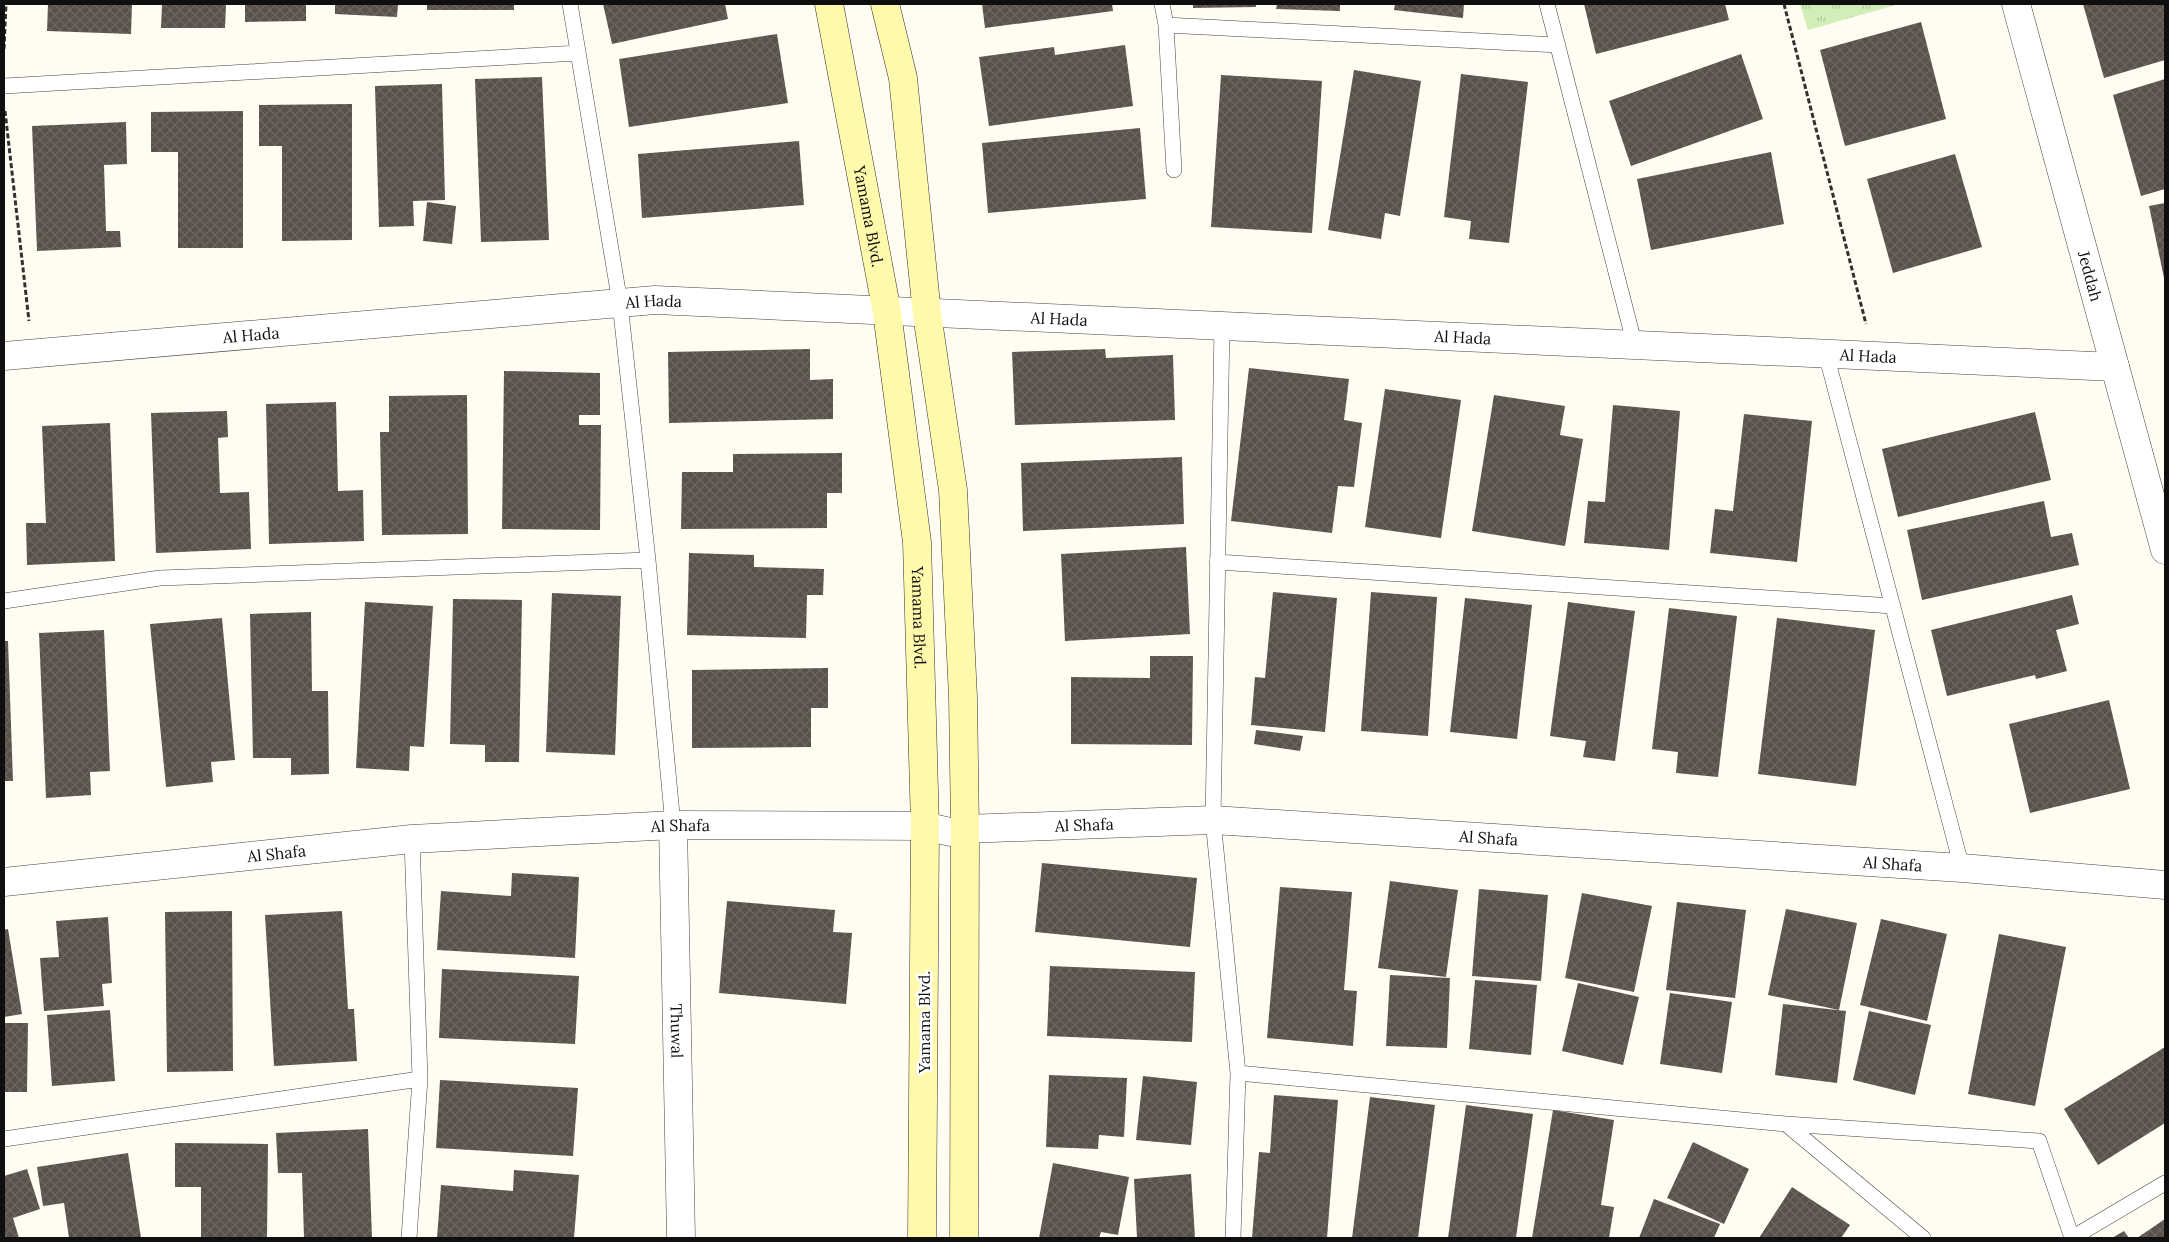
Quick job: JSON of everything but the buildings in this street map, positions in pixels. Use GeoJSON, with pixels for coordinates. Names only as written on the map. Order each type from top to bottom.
{"type":"FeatureCollection","features":[{"type":"Feature","properties":{"kind":"main road","name":"Yamama Blvd."},"geometry":{"type":"LineString","coordinates":[[829,4],[887,312],[917,542],[925,826],[922,1238]]}},
{"type":"Feature","properties":{"kind":"main road"},"geometry":{"type":"LineString","coordinates":[[885,4],[903,78],[928,314],[953,490],[963,697],[965,829],[964,1238]]}},
{"type":"Feature","properties":{"kind":"street","name":"Jeddah"},"geometry":{"type":"LineString","coordinates":[[2016,4],[2165,550]]}},
{"type":"Feature","properties":{"kind":"street","name":"Al Hada"},"geometry":{"type":"LineString","coordinates":[[4,356],[32,352],[655,300],[2115,367]]}},
{"type":"Feature","properties":{"kind":"street","name":"Al Shafa"},"geometry":{"type":"LineString","coordinates":[[4,882],[412,839],[673,825],[925,826],[950,832],[965,829],[1213,820],[1962,868],[2165,886]]}},
{"type":"Feature","properties":{"kind":"street","name":"Thuwal"},"geometry":{"type":"LineString","coordinates":[[673,825],[681,1238]]}},
{"type":"Feature","properties":{"kind":"lane"},"geometry":{"type":"LineString","coordinates":[[570,4],[620,303],[648,560],[673,825]]}},
{"type":"Feature","properties":{"kind":"lane"},"geometry":{"type":"LineString","coordinates":[[1162,4],[1166,25],[1174,170]]}},
{"type":"Feature","properties":{"kind":"lane"},"geometry":{"type":"LineString","coordinates":[[1547,4],[1635,346]]}},
{"type":"Feature","properties":{"kind":"lane"},"geometry":{"type":"LineString","coordinates":[[1166,25],[1558,45]]}},
{"type":"Feature","properties":{"kind":"lane"},"geometry":{"type":"LineString","coordinates":[[4,86],[578,53]]}},
{"type":"Feature","properties":{"kind":"lane"},"geometry":{"type":"LineString","coordinates":[[1222,327],[1213,820],[1238,1073],[1233,1238]]}},
{"type":"Feature","properties":{"kind":"lane"},"geometry":{"type":"LineString","coordinates":[[1826,354],[1962,868]]}},
{"type":"Feature","properties":{"kind":"lane"},"geometry":{"type":"LineString","coordinates":[[4,601],[160,578],[648,560]]}},
{"type":"Feature","properties":{"kind":"lane"},"geometry":{"type":"LineString","coordinates":[[1217,562],[1893,606]]}},
{"type":"Feature","properties":{"kind":"lane"},"geometry":{"type":"LineString","coordinates":[[409,1238],[420,1079],[412,839]]}},
{"type":"Feature","properties":{"kind":"lane"},"geometry":{"type":"LineString","coordinates":[[1238,1073],[1786,1124],[2038,1141],[2072,1238],[2165,1183]]}},
{"type":"Feature","properties":{"kind":"lane"},"geometry":{"type":"LineString","coordinates":[[4,1139],[420,1079]]}},
{"type":"Feature","properties":{"kind":"lane"},"geometry":{"type":"LineString","coordinates":[[1786,1124],[1923,1238]]}},
{"type":"Feature","properties":{"kind":"path"},"geometry":{"type":"LineString","coordinates":[[4,49],[6,4]]}},
{"type":"Feature","properties":{"kind":"path"},"geometry":{"type":"LineString","coordinates":[[1784,4],[1874,356]]}},
{"type":"Feature","properties":{"kind":"path"},"geometry":{"type":"LineString","coordinates":[[4,103],[32,352]]}},
{"type":"Feature","properties":{"kind":"green space"},"geometry":{"type":"Polygon","coordinates":[[[1800,4],[1899,4],[1808,30],[1800,4]]]}}]}
